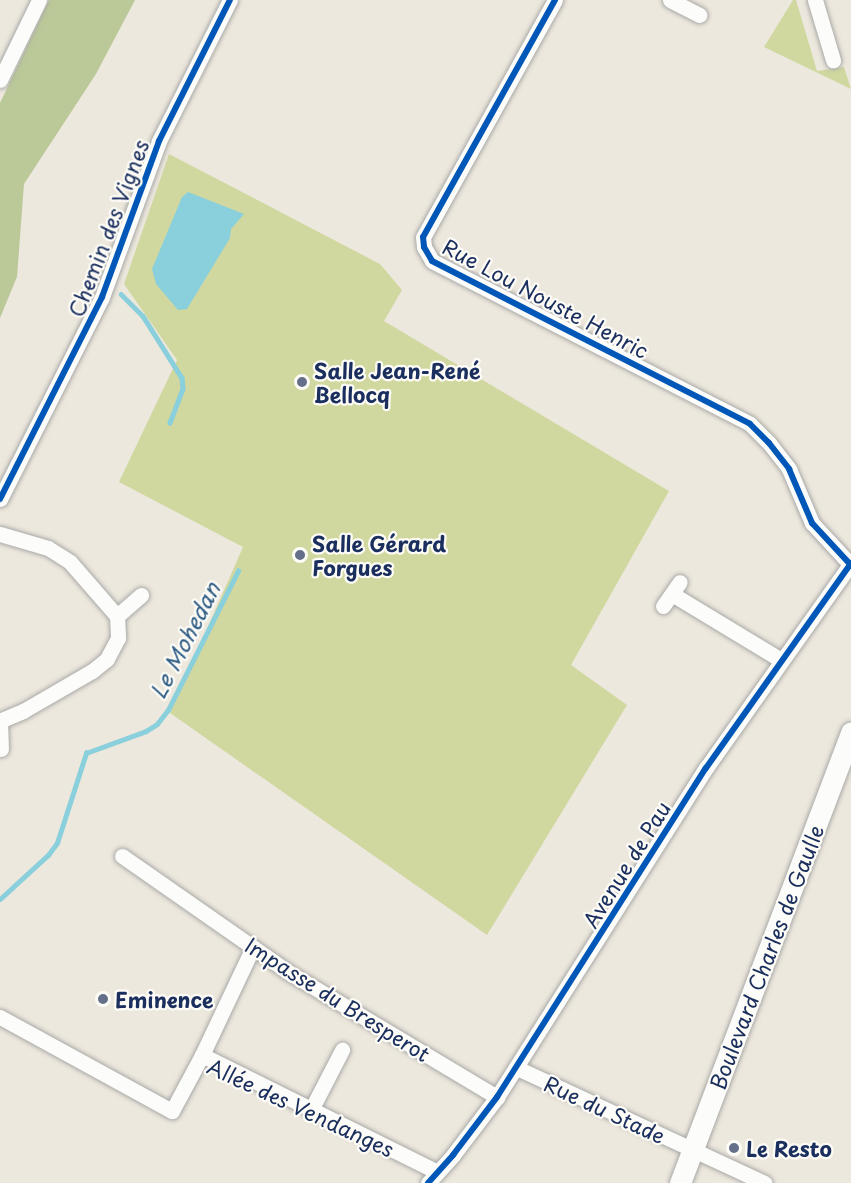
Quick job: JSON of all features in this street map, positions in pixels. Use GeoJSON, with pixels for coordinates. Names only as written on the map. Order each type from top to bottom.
{"type":"FeatureCollection","features":[{"type":"Feature","properties":{"kind":"main road","name":"Boulevard Charles de Gaulle"},"geometry":{"type":"LineString","coordinates":[[680,1183],[851,732]]}},
{"type":"Feature","properties":{"kind":"street"},"geometry":{"type":"LineString","coordinates":[[0,80],[39,0]]}},
{"type":"Feature","properties":{"kind":"street","name":"Chemin des Vignes"},"geometry":{"type":"LineString","coordinates":[[0,499],[102,297],[159,141],[230,0]]}},
{"type":"Feature","properties":{"kind":"street","name":"Rue Lou Nouste Henric"},"geometry":{"type":"LineString","coordinates":[[555,0],[423,237],[424,247],[432,261],[750,424],[789,469],[812,523],[850,563]]}},
{"type":"Feature","properties":{"kind":"street"},"geometry":{"type":"LineString","coordinates":[[670,0],[699,15]]}},
{"type":"Feature","properties":{"kind":"street"},"geometry":{"type":"LineString","coordinates":[[815,0],[833,60]]}},
{"type":"Feature","properties":{"kind":"street"},"geometry":{"type":"LineString","coordinates":[[0,534],[48,548],[70,562],[117,616],[118,638],[107,659],[92,671],[59,688],[23,711],[0,721],[1,749]]}},
{"type":"Feature","properties":{"kind":"street","name":"Avenue de Pau"},"geometry":{"type":"LineString","coordinates":[[433,1178],[517,1068],[706,768],[850,563]]}},
{"type":"Feature","properties":{"kind":"street"},"geometry":{"type":"LineString","coordinates":[[672,594],[781,660]]}},
{"type":"Feature","properties":{"kind":"street"},"geometry":{"type":"LineString","coordinates":[[117,616],[141,596]]}},
{"type":"Feature","properties":{"kind":"street","name":"Impasse du Bresperot"},"geometry":{"type":"LineString","coordinates":[[122,856],[288,972],[497,1097]]}},
{"type":"Feature","properties":{"kind":"street"},"geometry":{"type":"LineString","coordinates":[[202,1055],[253,947]]}},
{"type":"Feature","properties":{"kind":"street","name":"Allée des Vendanges"},"geometry":{"type":"LineString","coordinates":[[0,1017],[172,1111],[202,1055],[311,1110],[433,1178]]}},
{"type":"Feature","properties":{"kind":"street"},"geometry":{"type":"LineString","coordinates":[[311,1110],[342,1050]]}},
{"type":"Feature","properties":{"kind":"street","name":"Rue du Stade"},"geometry":{"type":"LineString","coordinates":[[517,1068],[765,1183]]}},
{"type":"Feature","properties":{"kind":"green space"},"geometry":{"type":"Polygon","coordinates":[[[49,0],[135,0],[96,74],[24,184],[17,277],[0,318],[0,103],[49,0]]]}},
{"type":"Feature","properties":{"kind":"green space"},"geometry":{"type":"Polygon","coordinates":[[[793,0],[796,0],[817,71],[844,67],[851,89],[764,47],[793,0]]]}},
{"type":"Feature","properties":{"kind":"green space"},"geometry":{"type":"Polygon","coordinates":[[[169,154],[380,264],[402,290],[384,321],[669,491],[571,665],[627,705],[487,935],[170,713],[243,547],[119,482],[177,360],[124,284],[169,154]]]}},
{"type":"Feature","properties":{"kind":"water"},"geometry":{"type":"Polygon","coordinates":[[[188,192],[244,214],[231,229],[230,238],[187,309],[178,310],[156,284],[152,269],[182,197],[188,192]]]}},
{"type":"Feature","properties":{"kind":"waterway","name":"Le Mohedan"},"geometry":{"type":"LineString","coordinates":[[121,294],[143,316],[182,378],[183,389],[170,423]]}},
{"type":"Feature","properties":{"kind":"waterway","name":"Le Mohedan"},"geometry":{"type":"LineString","coordinates":[[0,899],[48,855],[57,843],[86,753],[146,731],[157,724],[168,710],[238,571]]}},
{"type":"Feature","properties":{"kind":"cycle path"},"geometry":{"type":"LineString","coordinates":[[0,499],[102,297],[159,141],[230,0]]}},
{"type":"Feature","properties":{"kind":"cycle path"},"geometry":{"type":"LineString","coordinates":[[555,0],[423,237],[424,247],[432,261],[750,424],[769,443],[789,469],[812,523],[850,564]]}},
{"type":"Feature","properties":{"kind":"cycle path"},"geometry":{"type":"LineString","coordinates":[[428,1183],[453,1155],[497,1097],[706,768],[851,563]]}},
{"type":"Feature","properties":{"kind":"place","name":"Salle Jean-René Bellocq"},"geometry":{"type":"Point","coordinates":[302,382]}},
{"type":"Feature","properties":{"kind":"place","name":"Salle Gérard Forgues"},"geometry":{"type":"Point","coordinates":[300,555]}},
{"type":"Feature","properties":{"kind":"place","name":"Eminence"},"geometry":{"type":"Point","coordinates":[103,999]}},
{"type":"Feature","properties":{"kind":"place","name":"Le Resto"},"geometry":{"type":"Point","coordinates":[734,1148]}}]}
